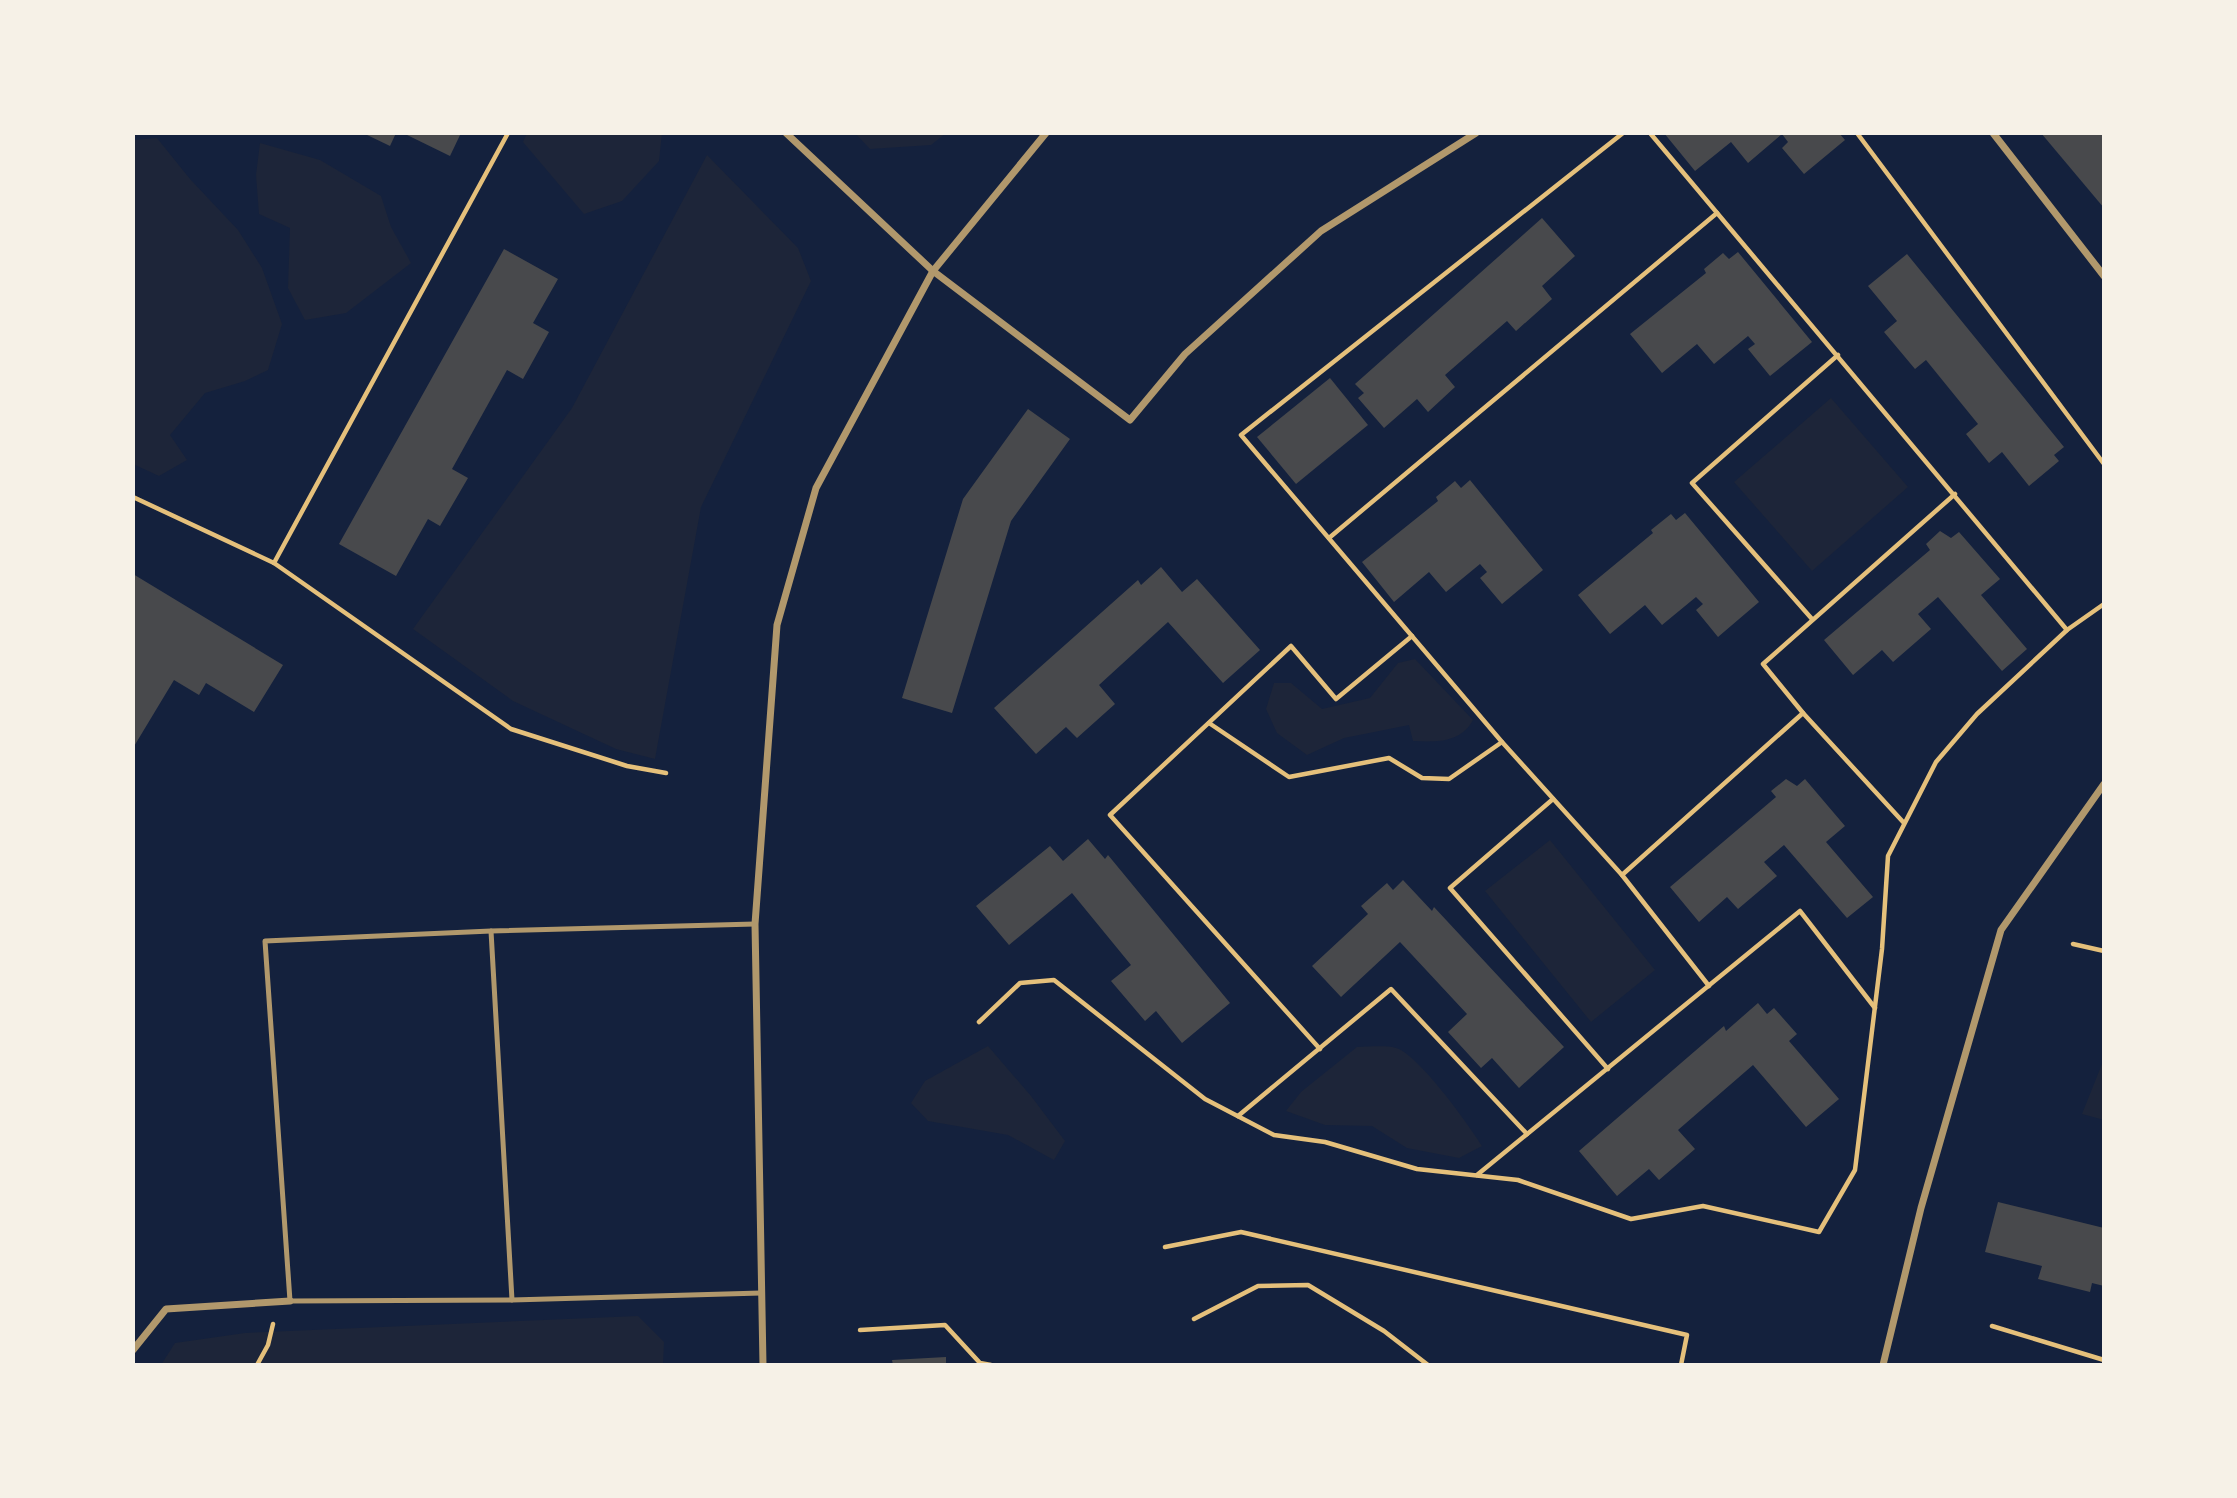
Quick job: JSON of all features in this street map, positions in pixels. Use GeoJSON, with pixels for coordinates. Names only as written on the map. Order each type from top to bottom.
{"type":"FeatureCollection","features":[{"type":"Feature","properties":{"kind":"street"},"geometry":{"type":"LineString","coordinates":[[786,133],[933,271],[1130,420],[1185,354],[1321,231],[1476,133]]}},
{"type":"Feature","properties":{"kind":"street"},"geometry":{"type":"LineString","coordinates":[[764,1365],[755,924],[777,625],[816,488],[933,271],[1046,133]]}},
{"type":"Feature","properties":{"kind":"street"},"geometry":{"type":"LineString","coordinates":[[1993,133],[2104,275]]}},
{"type":"Feature","properties":{"kind":"street"},"geometry":{"type":"LineString","coordinates":[[1883,1365],[1921,1208],[2001,930],[2104,784]]}},
{"type":"Feature","properties":{"kind":"street"},"geometry":{"type":"LineString","coordinates":[[133,1350],[166,1309],[290,1301]]}},
{"type":"Feature","properties":{"kind":"lane"},"geometry":{"type":"LineString","coordinates":[[755,924],[491,931],[265,942],[290,1301],[512,1300],[761,1293]]}},
{"type":"Feature","properties":{"kind":"lane"},"geometry":{"type":"LineString","coordinates":[[491,931],[512,1300]]}},
{"type":"Feature","properties":{"kind":"path"},"geometry":{"type":"LineString","coordinates":[[274,563],[508,133]]}},
{"type":"Feature","properties":{"kind":"path"},"geometry":{"type":"LineString","coordinates":[[1623,133],[1241,435],[1502,742],[1622,876],[1709,986]]}},
{"type":"Feature","properties":{"kind":"path"},"geometry":{"type":"LineString","coordinates":[[1650,133],[2067,630]]}},
{"type":"Feature","properties":{"kind":"path"},"geometry":{"type":"LineString","coordinates":[[1857,133],[2104,464]]}},
{"type":"Feature","properties":{"kind":"path"},"geometry":{"type":"LineString","coordinates":[[1329,538],[1717,213]]}},
{"type":"Feature","properties":{"kind":"path"},"geometry":{"type":"LineString","coordinates":[[1812,620],[1692,483],[1838,355]]}},
{"type":"Feature","properties":{"kind":"path"},"geometry":{"type":"LineString","coordinates":[[1904,823],[1803,713],[1763,664],[1955,494]]}},
{"type":"Feature","properties":{"kind":"path"},"geometry":{"type":"LineString","coordinates":[[133,497],[274,563],[512,729],[627,766],[666,773]]}},
{"type":"Feature","properties":{"kind":"path"},"geometry":{"type":"LineString","coordinates":[[979,1022],[1020,983],[1054,980],[1205,1099],[1274,1135],[1325,1142],[1418,1169],[1518,1180],[1631,1219],[1703,1206],[1819,1232],[1855,1170],[1882,949],[1888,856],[1936,762],[1977,714],[2067,630],[2104,604]]}},
{"type":"Feature","properties":{"kind":"path"},"geometry":{"type":"LineString","coordinates":[[1320,1049],[1110,815],[1291,646],[1336,699],[1412,636]]}},
{"type":"Feature","properties":{"kind":"path"},"geometry":{"type":"LineString","coordinates":[[1622,876],[1803,713]]}},
{"type":"Feature","properties":{"kind":"path"},"geometry":{"type":"LineString","coordinates":[[1209,723],[1289,777],[1389,758],[1422,778],[1449,779],[1502,742]]}},
{"type":"Feature","properties":{"kind":"path"},"geometry":{"type":"LineString","coordinates":[[1553,799],[1450,888],[1608,1069]]}},
{"type":"Feature","properties":{"kind":"path"},"geometry":{"type":"LineString","coordinates":[[1477,1175],[1800,911],[1875,1009]]}},
{"type":"Feature","properties":{"kind":"path"},"geometry":{"type":"LineString","coordinates":[[2073,944],[2104,951]]}},
{"type":"Feature","properties":{"kind":"path"},"geometry":{"type":"LineString","coordinates":[[1238,1116],[1391,989],[1527,1134]]}},
{"type":"Feature","properties":{"kind":"path"},"geometry":{"type":"LineString","coordinates":[[1165,1247],[1241,1232],[1688,1335],[1681,1365]]}},
{"type":"Feature","properties":{"kind":"path"},"geometry":{"type":"LineString","coordinates":[[1194,1319],[1258,1286],[1308,1285],[1384,1331],[1428,1365]]}},
{"type":"Feature","properties":{"kind":"path"},"geometry":{"type":"LineString","coordinates":[[257,1365],[268,1345],[279,1301]]}},
{"type":"Feature","properties":{"kind":"path"},"geometry":{"type":"LineString","coordinates":[[860,1329],[945,1325],[980,1363],[991,1365]]}},
{"type":"Feature","properties":{"kind":"path"},"geometry":{"type":"LineString","coordinates":[[1992,1326],[2104,1360]]}},
{"type":"Feature","properties":{"kind":"shaded area"},"geometry":{"type":"Polygon","coordinates":[[[527,133],[662,133],[659,161],[622,201],[584,214],[523,142],[527,133]]]}},
{"type":"Feature","properties":{"kind":"shaded area"},"geometry":{"type":"Polygon","coordinates":[[[855,133],[946,133],[931,145],[870,149],[855,133]]]}},
{"type":"Feature","properties":{"kind":"shaded area"},"geometry":{"type":"Polygon","coordinates":[[[157,138],[190,179],[238,230],[262,268],[282,324],[268,370],[245,381],[205,393],[170,435],[187,460],[159,476],[133,464],[133,140],[157,138]]]}},
{"type":"Feature","properties":{"kind":"shaded area"},"geometry":{"type":"Polygon","coordinates":[[[260,143],[320,160],[381,196],[391,227],[411,263],[346,313],[305,320],[288,288],[290,228],[259,214],[256,175],[260,143]]]}},
{"type":"Feature","properties":{"kind":"shaded area"},"geometry":{"type":"Polygon","coordinates":[[[707,155],[798,248],[811,281],[701,507],[655,759],[616,749],[513,701],[413,629],[572,408],[707,155]]]}},
{"type":"Feature","properties":{"kind":"shaded area"},"geometry":{"type":"Polygon","coordinates":[[[1831,398],[1908,487],[1812,571],[1734,482],[1831,398]]]}},
{"type":"Feature","properties":{"kind":"shaded area"},"geometry":{"type":"Polygon","coordinates":[[[1415,659],[1473,720],[1462,733],[1447,740],[1413,741],[1409,725],[1344,738],[1307,755],[1277,733],[1266,709],[1274,683],[1291,683],[1322,709],[1370,698],[1398,663],[1415,659]]]}},
{"type":"Feature","properties":{"kind":"shaded area"},"geometry":{"type":"Polygon","coordinates":[[[1550,840],[1655,970],[1591,1022],[1485,891],[1550,840]]]}},
{"type":"Feature","properties":{"kind":"shaded area"},"geometry":{"type":"Polygon","coordinates":[[[988,1046],[1065,1141],[1054,1160],[1008,1135],[928,1121],[911,1103],[925,1081],[988,1046]]]}},
{"type":"Feature","properties":{"kind":"shaded area"},"geometry":{"type":"Polygon","coordinates":[[[1357,1047],[1392,1047],[1405,1053],[1442,1091],[1482,1146],[1459,1158],[1407,1148],[1372,1126],[1325,1125],[1286,1111],[1301,1092],[1357,1047]]]}},
{"type":"Feature","properties":{"kind":"shaded area"},"geometry":{"type":"Polygon","coordinates":[[[2104,1059],[2104,1120],[2082,1114],[2104,1059]]]}},
{"type":"Feature","properties":{"kind":"shaded area"},"geometry":{"type":"Polygon","coordinates":[[[638,1316],[664,1342],[663,1365],[161,1365],[175,1343],[245,1333],[638,1316]]]}},
{"type":"Feature","properties":{"kind":"building"},"geometry":{"type":"Polygon","coordinates":[[[363,133],[396,133],[390,146],[363,133]]]}},
{"type":"Feature","properties":{"kind":"building"},"geometry":{"type":"Polygon","coordinates":[[[403,133],[461,133],[450,156],[403,133]]]}},
{"type":"Feature","properties":{"kind":"building"},"geometry":{"type":"Polygon","coordinates":[[[1664,133],[1839,133],[1845,140],[1804,174],[1782,148],[1788,142],[1782,134],[1748,163],[1731,142],[1695,171],[1664,133]]]}},
{"type":"Feature","properties":{"kind":"building"},"geometry":{"type":"Polygon","coordinates":[[[2041,133],[2104,133],[2104,208],[2041,133]]]}},
{"type":"Feature","properties":{"kind":"building"},"geometry":{"type":"Polygon","coordinates":[[[1542,218],[1575,256],[1542,286],[1552,299],[1516,331],[1507,321],[1445,375],[1455,387],[1428,412],[1417,399],[1384,428],[1358,398],[1364,393],[1355,384],[1542,218]]]}},
{"type":"Feature","properties":{"kind":"building"},"geometry":{"type":"Polygon","coordinates":[[[504,249],[558,279],[533,323],[549,332],[523,379],[507,370],[452,469],[468,478],[440,526],[428,519],[396,576],[339,544],[504,249]]]}},
{"type":"Feature","properties":{"kind":"building"},"geometry":{"type":"Polygon","coordinates":[[[1738,252],[1812,342],[1770,376],[1748,349],[1755,344],[1748,336],[1714,364],[1697,344],[1662,373],[1630,334],[1706,273],[1704,269],[1723,253],[1729,259],[1738,252]]]}},
{"type":"Feature","properties":{"kind":"building"},"geometry":{"type":"Polygon","coordinates":[[[1907,254],[2064,447],[2054,455],[2059,461],[2029,486],[2002,452],[1989,463],[1966,434],[1978,424],[1926,360],[1915,369],[1884,332],[1897,321],[1868,286],[1907,254]]]}},
{"type":"Feature","properties":{"kind":"building"},"geometry":{"type":"Polygon","coordinates":[[[1330,378],[1368,425],[1296,484],[1257,437],[1330,378]]]}},
{"type":"Feature","properties":{"kind":"building"},"geometry":{"type":"Polygon","coordinates":[[[1028,409],[1070,439],[1011,521],[952,713],[902,698],[963,499],[1028,409]]]}},
{"type":"Feature","properties":{"kind":"building"},"geometry":{"type":"Polygon","coordinates":[[[1470,480],[1543,570],[1502,604],[1480,578],[1487,572],[1480,564],[1446,592],[1429,572],[1394,602],[1362,562],[1438,501],[1436,497],[1455,481],[1461,488],[1470,480]]]}},
{"type":"Feature","properties":{"kind":"building"},"geometry":{"type":"Polygon","coordinates":[[[1685,513],[1759,602],[1718,637],[1696,610],[1703,604],[1696,597],[1662,625],[1645,605],[1610,634],[1578,595],[1653,533],[1651,530],[1671,514],[1676,520],[1685,513]]]}},
{"type":"Feature","properties":{"kind":"building"},"geometry":{"type":"Polygon","coordinates":[[[1940,531],[1951,538],[1959,532],[2000,579],[1981,595],[2027,649],[2002,671],[1938,597],[1918,614],[1931,629],[1893,662],[1882,650],[1853,675],[1824,640],[1930,550],[1926,544],[1940,531]]]}},
{"type":"Feature","properties":{"kind":"building"},"geometry":{"type":"Polygon","coordinates":[[[1161,567],[1182,592],[1197,579],[1260,650],[1223,683],[1168,622],[1099,685],[1115,704],[1077,738],[1066,727],[1036,754],[994,708],[1138,580],[1141,585],[1161,567]]]}},
{"type":"Feature","properties":{"kind":"building"},"geometry":{"type":"Polygon","coordinates":[[[133,574],[283,665],[254,712],[206,683],[199,695],[174,680],[133,748],[133,574]]]}},
{"type":"Feature","properties":{"kind":"building"},"geometry":{"type":"Polygon","coordinates":[[[1786,779],[1797,786],[1805,779],[1845,826],[1826,842],[1873,897],[1847,918],[1784,845],[1764,862],[1777,876],[1738,909],[1727,897],[1699,922],[1670,887],[1776,797],[1771,791],[1786,779]]]}},
{"type":"Feature","properties":{"kind":"building"},"geometry":{"type":"Polygon","coordinates":[[[1088,839],[1105,859],[1108,855],[1230,1003],[1182,1043],[1156,1011],[1145,1021],[1111,981],[1131,965],[1072,893],[1009,945],[976,906],[1050,846],[1063,861],[1088,839]]]}},
{"type":"Feature","properties":{"kind":"building"},"geometry":{"type":"Polygon","coordinates":[[[1403,880],[1432,911],[1434,907],[1564,1047],[1519,1088],[1492,1058],[1481,1068],[1448,1032],[1467,1014],[1400,942],[1341,997],[1312,966],[1368,914],[1361,906],[1387,883],[1393,890],[1403,880]]]}},
{"type":"Feature","properties":{"kind":"building"},"geometry":{"type":"Polygon","coordinates":[[[1758,1003],[1767,1014],[1774,1008],[1797,1034],[1789,1041],[1839,1099],[1806,1127],[1753,1065],[1678,1130],[1695,1149],[1659,1180],[1649,1169],[1617,1196],[1579,1151],[1724,1026],[1726,1031],[1758,1003]]]}},
{"type":"Feature","properties":{"kind":"building"},"geometry":{"type":"Polygon","coordinates":[[[1998,1202],[2104,1228],[2104,1286],[2092,1283],[2090,1292],[2038,1279],[2042,1266],[1985,1252],[1998,1202]]]}},
{"type":"Feature","properties":{"kind":"building"},"geometry":{"type":"Polygon","coordinates":[[[946,1357],[946,1365],[893,1365],[892,1360],[946,1357]]]}}]}
